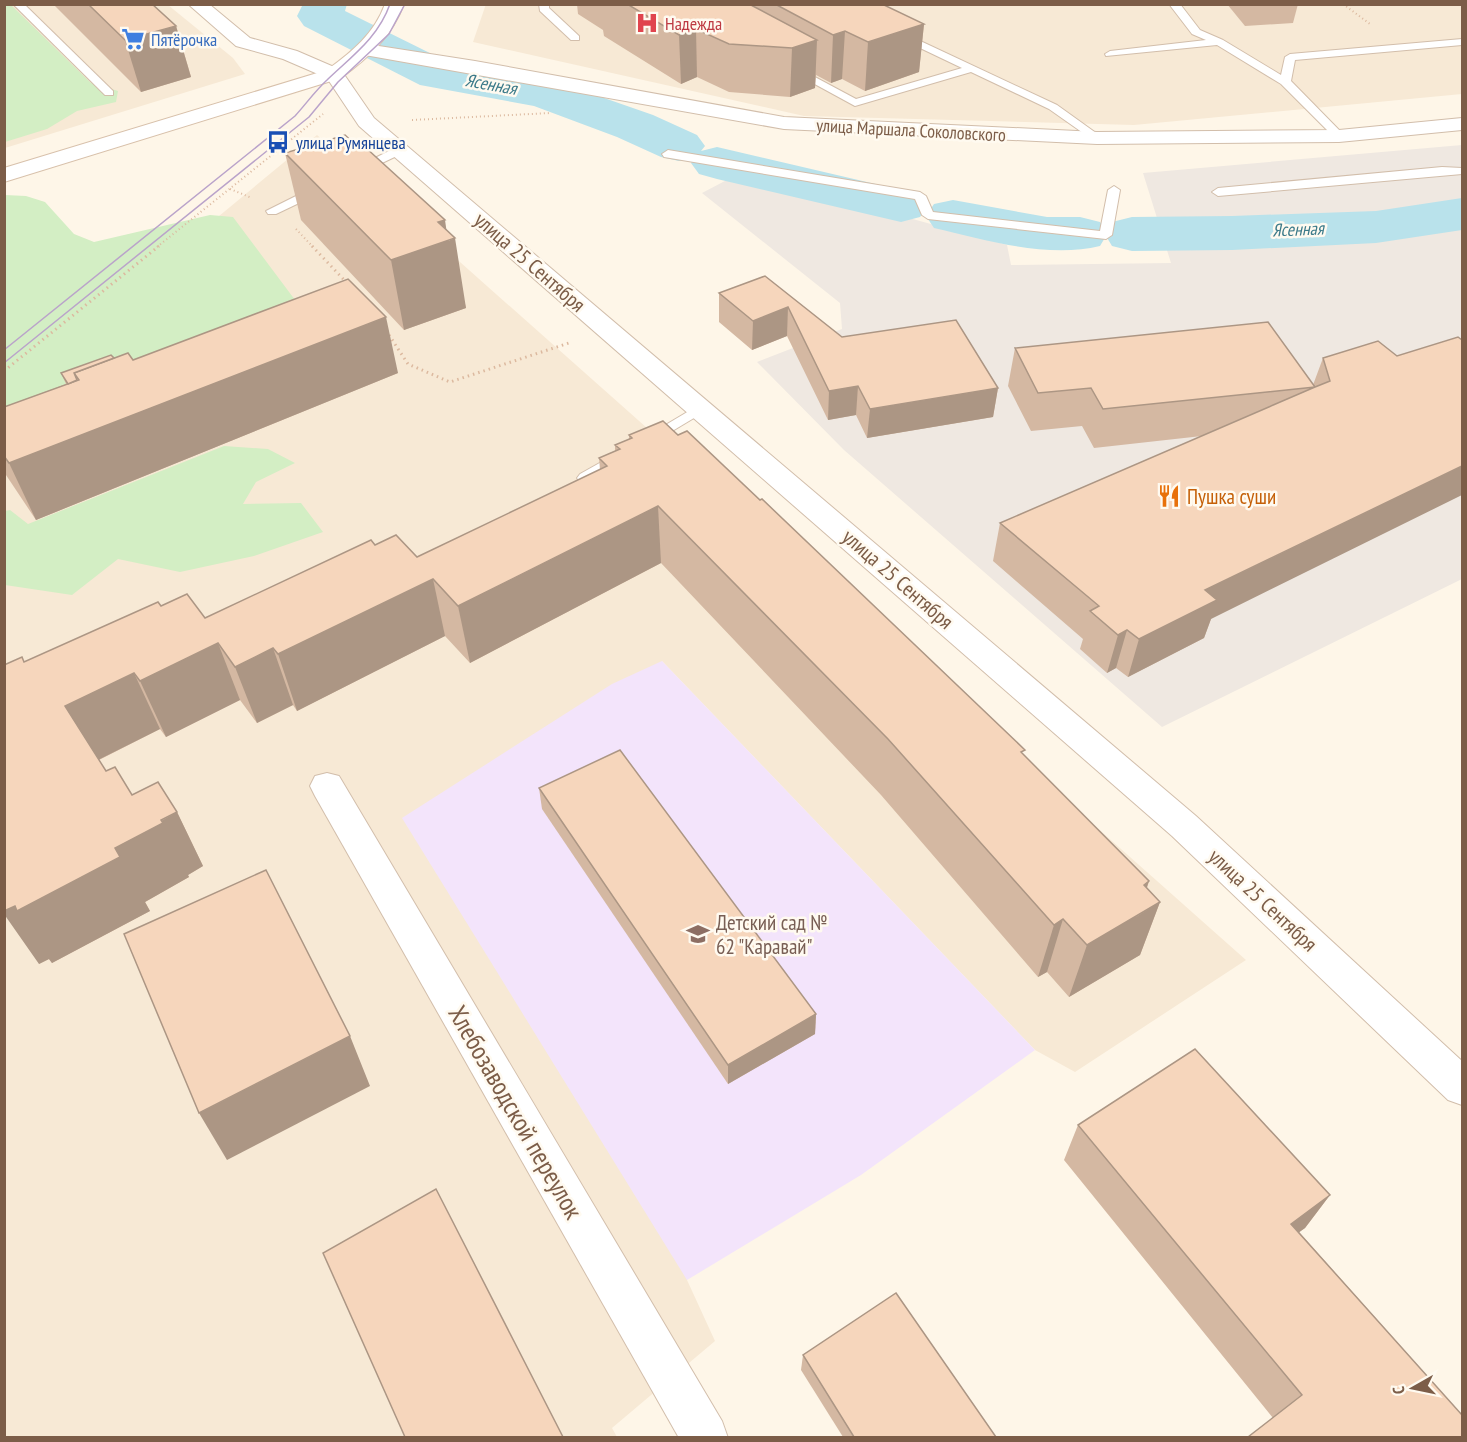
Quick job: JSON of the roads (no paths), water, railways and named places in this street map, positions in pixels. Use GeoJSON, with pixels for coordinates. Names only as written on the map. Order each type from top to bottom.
{"type":"FeatureCollection","features":[{"type":"Feature","properties":{"kind":"street"},"geometry":{"type":"LineString","coordinates":[[197,4],[243,42],[290,55],[334,74]]}},
{"type":"Feature","properties":{"kind":"street"},"geometry":{"type":"LineString","coordinates":[[4,175],[334,74],[369,51],[394,10]]}},
{"type":"Feature","properties":{"kind":"street","name":"улица Маршала Соколовского"},"geometry":{"type":"LineString","coordinates":[[369,51],[475,67],[784,123],[1096,138],[1339,136],[1462,124]]}},
{"type":"Feature","properties":{"kind":"street","name":"улица 25 Сентября"},"geometry":{"type":"LineString","coordinates":[[334,74],[366,122],[1184,826],[1462,1086]]}},
{"type":"Feature","properties":{"kind":"street","name":"Хлебозаводской переулок"},"geometry":{"type":"LineString","coordinates":[[327,786],[705,1437]]}},
{"type":"Feature","properties":{"kind":"lane"},"geometry":{"type":"LineString","coordinates":[[18,4],[109,93]]}},
{"type":"Feature","properties":{"kind":"lane"},"geometry":{"type":"LineString","coordinates":[[544,4],[544,9],[575,38]]}},
{"type":"Feature","properties":{"kind":"lane"},"geometry":{"type":"LineString","coordinates":[[1174,4],[1196,32],[1219,42],[1284,82],[1339,136]]}},
{"type":"Feature","properties":{"kind":"lane"},"geometry":{"type":"LineString","coordinates":[[888,29],[1053,107],[1096,138]]}},
{"type":"Feature","properties":{"kind":"lane"},"geometry":{"type":"LineString","coordinates":[[1110,54],[1219,42]]}},
{"type":"Feature","properties":{"kind":"lane"},"geometry":{"type":"LineString","coordinates":[[1284,82],[1290,57],[1462,42]]}},
{"type":"Feature","properties":{"kind":"lane"},"geometry":{"type":"LineString","coordinates":[[783,64],[855,103],[971,69]]}},
{"type":"Feature","properties":{"kind":"lane"},"geometry":{"type":"LineString","coordinates":[[346,176],[399,150]]}},
{"type":"Feature","properties":{"kind":"lane"},"geometry":{"type":"LineString","coordinates":[[668,154],[920,196],[928,215],[1106,236],[1114,189]]}},
{"type":"Feature","properties":{"kind":"lane"},"geometry":{"type":"LineString","coordinates":[[1218,192],[1462,171]]}},
{"type":"Feature","properties":{"kind":"lane"},"geometry":{"type":"LineString","coordinates":[[275,210],[326,185]]}},
{"type":"Feature","properties":{"kind":"lane"},"geometry":{"type":"LineString","coordinates":[[585,478],[699,409]]}},
{"type":"Feature","properties":{"kind":"waterway","name":"Ясенная"},"geometry":{"type":"LineString","coordinates":[[325,4],[320,16],[437,75],[544,93],[635,126],[679,146]]}},
{"type":"Feature","properties":{"kind":"waterway","name":"Ясенная"},"geometry":{"type":"LineString","coordinates":[[717,163],[901,206]]}},
{"type":"Feature","properties":{"kind":"waterway","name":"Ясенная"},"geometry":{"type":"LineString","coordinates":[[1132,234],[1232,233],[1376,227],[1462,214]]}},
{"type":"Feature","properties":{"kind":"waterway","name":"Ясенная"},"geometry":{"type":"LineString","coordinates":[[953,216],[1047,234],[1080,234]]}},
{"type":"Feature","properties":{"kind":"tram line"},"geometry":{"type":"LineString","coordinates":[[4,350],[295,116],[323,84],[371,37],[379,27],[390,4]]}},
{"type":"Feature","properties":{"kind":"tram line"},"geometry":{"type":"LineString","coordinates":[[4,363],[309,117],[338,82],[389,34],[405,4]]}},
{"type":"Feature","properties":{"kind":"place","name":"Надежда"},"geometry":{"type":"Point","coordinates":[647,23]}},
{"type":"Feature","properties":{"kind":"place","name":"Пятёрочка"},"geometry":{"type":"Point","coordinates":[133,39]}},
{"type":"Feature","properties":{"kind":"place","name":"улица Румянцева"},"geometry":{"type":"Point","coordinates":[278,142]}},
{"type":"Feature","properties":{"kind":"place","name":"Пушка суши"},"geometry":{"type":"Point","coordinates":[1169,496]}},
{"type":"Feature","properties":{"kind":"place","name":"Детский сад № 62 \"Каравай\""},"geometry":{"type":"Point","coordinates":[698,934]}}]}
